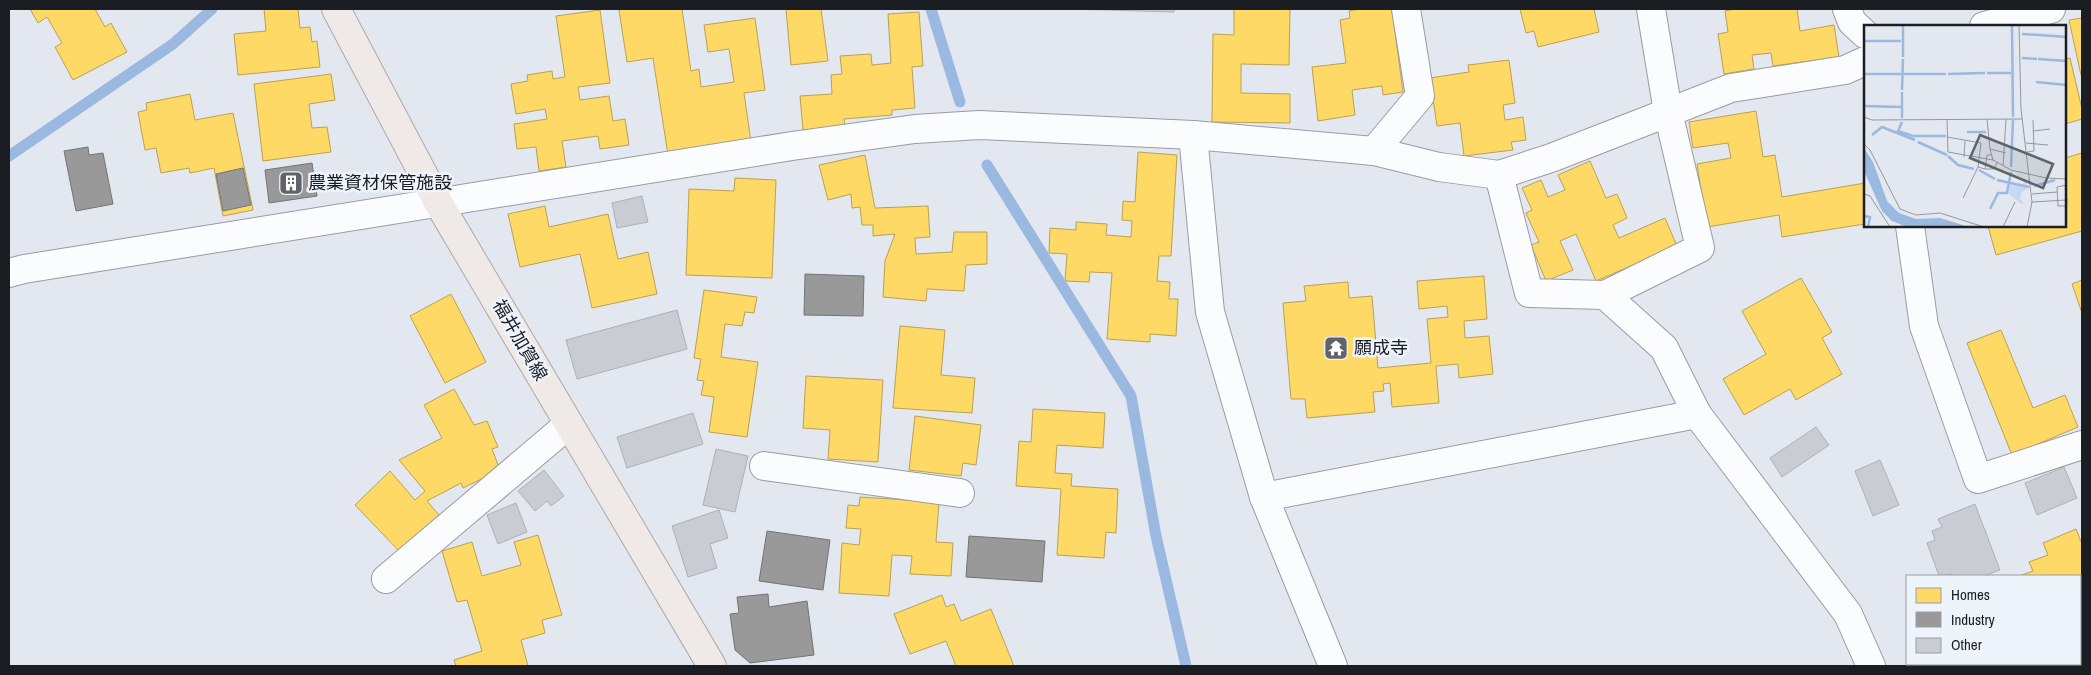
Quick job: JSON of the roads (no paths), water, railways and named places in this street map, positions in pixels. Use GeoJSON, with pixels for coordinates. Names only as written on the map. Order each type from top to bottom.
{"type":"FeatureCollection","features":[{"type":"Feature","properties":{"kind":"main road","name":"福井加賀線"},"geometry":{"type":"LineString","coordinates":[[336,9],[439,204],[712,666]]}},
{"type":"Feature","properties":{"kind":"street"},"geometry":{"type":"LineString","coordinates":[[1374,151],[1420,96],[1406,9]]}},
{"type":"Feature","properties":{"kind":"street"},"geometry":{"type":"LineString","coordinates":[[1500,174],[1529,294],[1605,295],[1700,248],[1668,112],[1651,9]]}},
{"type":"Feature","properties":{"kind":"street"},"geometry":{"type":"LineString","coordinates":[[1847,9],[1852,22],[1864,33]]}},
{"type":"Feature","properties":{"kind":"street"},"geometry":{"type":"LineString","coordinates":[[1988,25],[2051,9]]}},
{"type":"Feature","properties":{"kind":"street"},"geometry":{"type":"LineString","coordinates":[[9,273],[792,146],[915,129],[978,125],[1193,135],[1374,151],[1439,168],[1500,174],[1551,158],[1731,88],[1845,70],[1864,61]]}},
{"type":"Feature","properties":{"kind":"street"},"geometry":{"type":"LineString","coordinates":[[1193,135],[1210,312],[1264,497],[1333,666]]}},
{"type":"Feature","properties":{"kind":"street"},"geometry":{"type":"LineString","coordinates":[[1910,228],[1924,326],[1978,479],[2082,444]]}},
{"type":"Feature","properties":{"kind":"street"},"geometry":{"type":"LineString","coordinates":[[1605,295],[1664,348],[1697,414],[1848,614],[1871,666]]}},
{"type":"Feature","properties":{"kind":"street"},"geometry":{"type":"LineString","coordinates":[[1264,497],[1697,414]]}},
{"type":"Feature","properties":{"kind":"street"},"geometry":{"type":"LineString","coordinates":[[386,579],[569,424]]}},
{"type":"Feature","properties":{"kind":"street"},"geometry":{"type":"LineString","coordinates":[[764,466],[960,493]]}},
{"type":"Feature","properties":{"kind":"waterway"},"geometry":{"type":"LineString","coordinates":[[9,156],[173,44],[212,9]]}},
{"type":"Feature","properties":{"kind":"waterway"},"geometry":{"type":"LineString","coordinates":[[931,9],[960,102]]}},
{"type":"Feature","properties":{"kind":"waterway"},"geometry":{"type":"LineString","coordinates":[[987,165],[1131,396],[1156,536],[1186,666]]}},
{"type":"Feature","properties":{"kind":"place","name":"農業資材保管施設"},"geometry":{"type":"Point","coordinates":[291,183]}},
{"type":"Feature","properties":{"kind":"place","name":"願成寺"},"geometry":{"type":"Point","coordinates":[1336,348]}}]}
